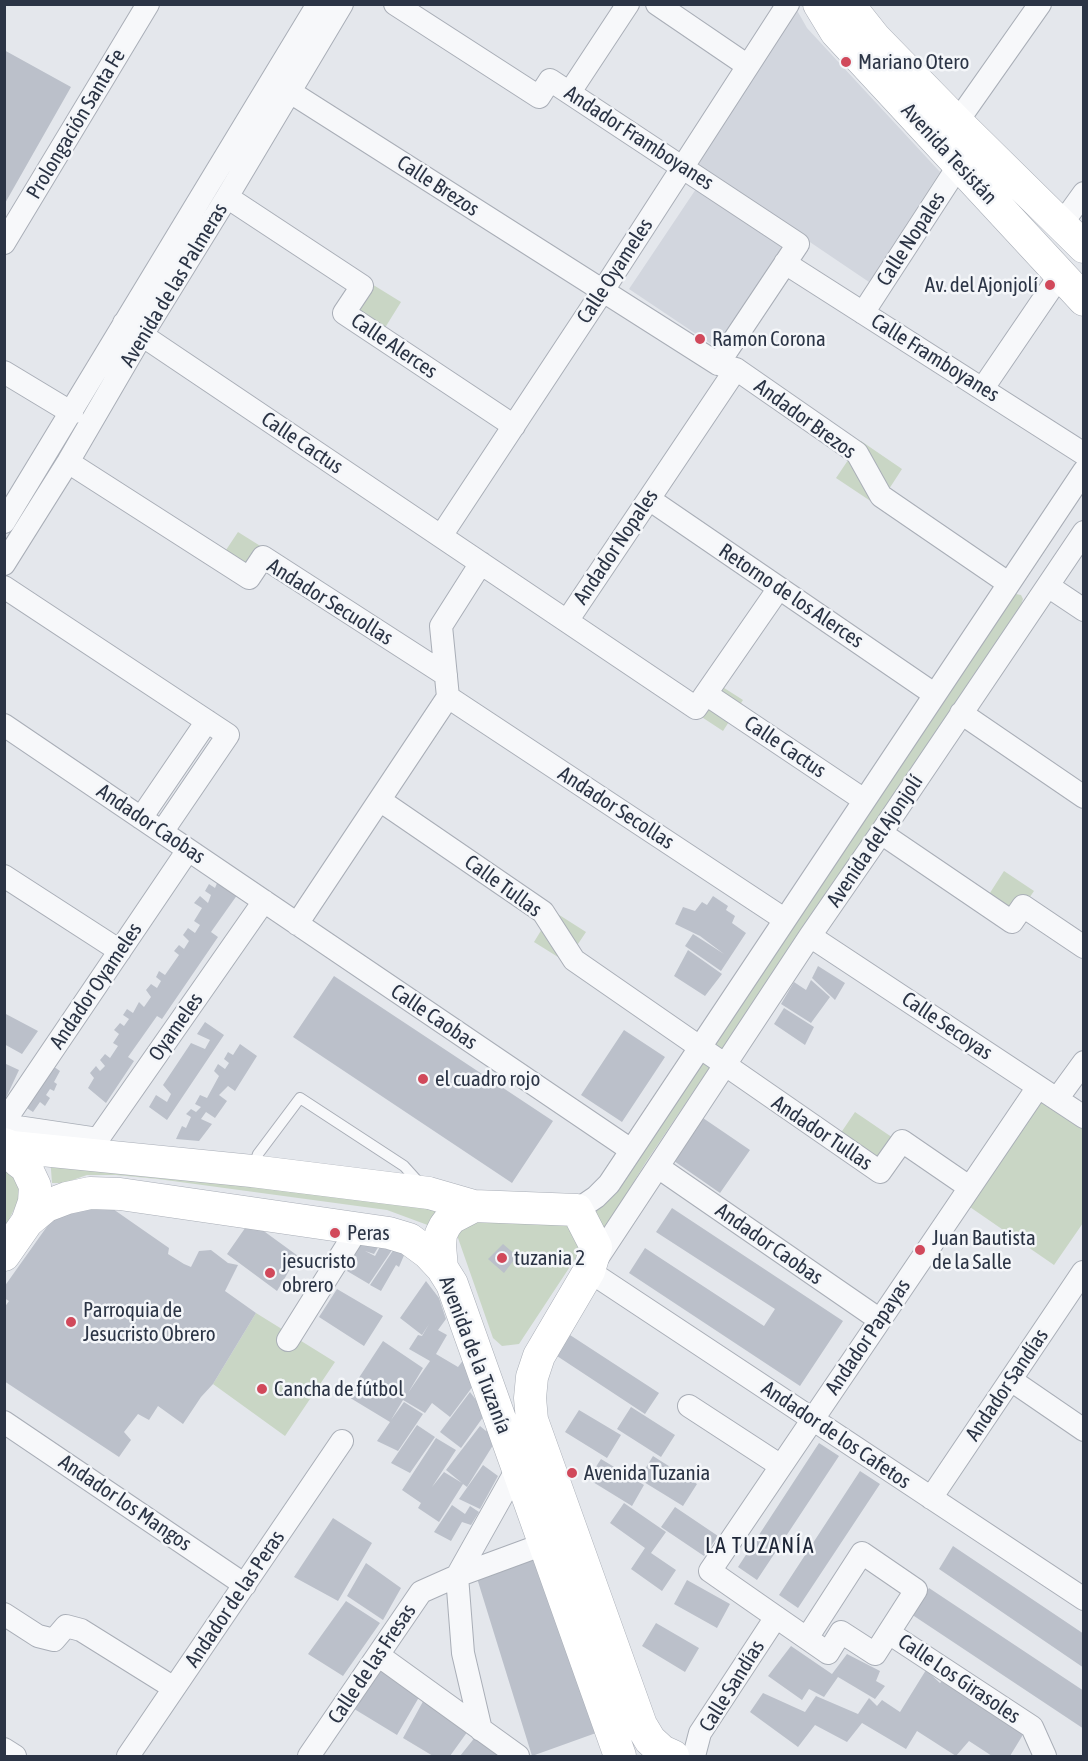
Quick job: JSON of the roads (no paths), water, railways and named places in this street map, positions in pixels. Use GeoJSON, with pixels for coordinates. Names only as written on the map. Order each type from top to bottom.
{"type":"FeatureCollection","features":[{"type":"Feature","properties":{"kind":"street","name":"Prolongación Santa Fe"},"geometry":{"type":"LineString","coordinates":[[4,243],[148,4]]}},
{"type":"Feature","properties":{"kind":"street","name":"Avenida de las Palmeras"},"geometry":{"type":"LineString","coordinates":[[4,522],[72,413],[227,197],[282,86],[318,4]]}},
{"type":"Feature","properties":{"kind":"street","name":"Avenida de las Palmeras"},"geometry":{"type":"LineString","coordinates":[[4,564],[69,462],[133,329],[282,86],[342,4]]}},
{"type":"Feature","properties":{"kind":"street","name":"Andador Framboyanes"},"geometry":{"type":"LineString","coordinates":[[395,4],[539,97],[550,80],[798,244]]}},
{"type":"Feature","properties":{"kind":"street"},"geometry":{"type":"LineString","coordinates":[[570,92],[628,4]]}},
{"type":"Feature","properties":{"kind":"street","name":"Avenida Tesistán"},"geometry":{"type":"LineString","coordinates":[[819,4],[836,32],[1083,300]]}},
{"type":"Feature","properties":{"kind":"street","name":"Avenida Tesistán"},"geometry":{"type":"LineString","coordinates":[[848,4],[874,38],[1083,247]]}},
{"type":"Feature","properties":{"kind":"street"},"geometry":{"type":"LineString","coordinates":[[957,122],[1040,4]]}},
{"type":"Feature","properties":{"kind":"street"},"geometry":{"type":"LineString","coordinates":[[659,5],[748,66]]}},
{"type":"Feature","properties":{"kind":"street","name":"Calle Oyameles"},"geometry":{"type":"LineString","coordinates":[[441,536],[785,8]]}},
{"type":"Feature","properties":{"kind":"street","name":"Calle Brezos"},"geometry":{"type":"LineString","coordinates":[[282,86],[602,292]]}},
{"type":"Feature","properties":{"kind":"street","name":"Calle Nopales"},"geometry":{"type":"LineString","coordinates":[[863,313],[959,165]]}},
{"type":"Feature","properties":{"kind":"street"},"geometry":{"type":"LineString","coordinates":[[1061,225],[1083,193]]}},
{"type":"Feature","properties":{"kind":"street","name":"Calle Alerces"},"geometry":{"type":"LineString","coordinates":[[227,197],[362,286],[344,313],[514,426]]}},
{"type":"Feature","properties":{"kind":"street","name":"Andador Nopales"},"geometry":{"type":"LineString","coordinates":[[481,562],[567,621],[649,499],[798,244]]}},
{"type":"Feature","properties":{"kind":"street","name":"Calle Framboyanes"},"geometry":{"type":"LineString","coordinates":[[785,263],[1083,453]]}},
{"type":"Feature","properties":{"kind":"street"},"geometry":{"type":"LineString","coordinates":[[983,388],[1060,275]]}},
{"type":"Feature","properties":{"kind":"street"},"geometry":{"type":"LineString","coordinates":[[602,292],[727,367]]}},
{"type":"Feature","properties":{"kind":"street","name":"Calle Cactus"},"geometry":{"type":"LineString","coordinates":[[133,329],[481,562]]}},
{"type":"Feature","properties":{"kind":"street","name":"Andador Brezos"},"geometry":{"type":"LineString","coordinates":[[727,367],[857,453],[881,496],[1004,590]]}},
{"type":"Feature","properties":{"kind":"street"},"geometry":{"type":"LineString","coordinates":[[4,372],[72,413]]}},
{"type":"Feature","properties":{"kind":"street","name":"Andador Secuollas"},"geometry":{"type":"LineString","coordinates":[[69,462],[249,578],[263,557],[447,686]]}},
{"type":"Feature","properties":{"kind":"street","name":"Avenida del Ajonjolí"},"geometry":{"type":"LineString","coordinates":[[577,1210],[596,1197],[609,1184],[1083,471]]}},
{"type":"Feature","properties":{"kind":"street","name":"Retorno de los Alerces"},"geometry":{"type":"LineString","coordinates":[[649,499],[934,694]]}},
{"type":"Feature","properties":{"kind":"street","name":"Avenida del Ajonjolí"},"geometry":{"type":"LineString","coordinates":[[589,1271],[810,936],[1083,532]]}},
{"type":"Feature","properties":{"kind":"street"},"geometry":{"type":"LineString","coordinates":[[297,924],[381,801],[447,686],[441,626],[481,562]]}},
{"type":"Feature","properties":{"kind":"street"},"geometry":{"type":"LineString","coordinates":[[1048,586],[1083,610]]}},
{"type":"Feature","properties":{"kind":"street"},"geometry":{"type":"LineString","coordinates":[[4,587],[228,735],[162,832]]}},
{"type":"Feature","properties":{"kind":"street"},"geometry":{"type":"LineString","coordinates":[[567,621],[696,708],[779,588]]}},
{"type":"Feature","properties":{"kind":"street"},"geometry":{"type":"LineString","coordinates":[[1004,590],[1026,616]]}},
{"type":"Feature","properties":{"kind":"street","name":"Andador Secollas"},"geometry":{"type":"LineString","coordinates":[[447,686],[784,919]]}},
{"type":"Feature","properties":{"kind":"street","name":"Calle Cactus"},"geometry":{"type":"LineString","coordinates":[[706,694],[864,800]]}},
{"type":"Feature","properties":{"kind":"street"},"geometry":{"type":"LineString","coordinates":[[961,713],[1083,797]]}},
{"type":"Feature","properties":{"kind":"street"},"geometry":{"type":"LineString","coordinates":[[141,818],[207,721]]}},
{"type":"Feature","properties":{"kind":"street","name":"Andador Caobas"},"geometry":{"type":"LineString","coordinates":[[4,725],[297,924]]}},
{"type":"Feature","properties":{"kind":"street","name":"Calle Tullas"},"geometry":{"type":"LineString","coordinates":[[381,801],[543,912],[574,960],[699,1048]]}},
{"type":"Feature","properties":{"kind":"street"},"geometry":{"type":"LineString","coordinates":[[881,833],[1012,922],[1023,906],[1083,947]]}},
{"type":"Feature","properties":{"kind":"street","name":"Andador Oyameles"},"geometry":{"type":"LineString","coordinates":[[6,1134],[120,951],[188,850]]}},
{"type":"Feature","properties":{"kind":"street"},"geometry":{"type":"LineString","coordinates":[[4,876],[120,951]]}},
{"type":"Feature","properties":{"kind":"street","name":"Oyameles"},"geometry":{"type":"LineString","coordinates":[[94,1146],[264,901]]}},
{"type":"Feature","properties":{"kind":"street","name":"Calle Caobas"},"geometry":{"type":"LineString","coordinates":[[297,924],[631,1150]]}},
{"type":"Feature","properties":{"kind":"street","name":"Calle Secoyas"},"geometry":{"type":"LineString","coordinates":[[810,936],[1083,1117]]}},
{"type":"Feature","properties":{"kind":"street"},"geometry":{"type":"LineString","coordinates":[[699,1048],[724,1066]]}},
{"type":"Feature","properties":{"kind":"street"},"geometry":{"type":"LineString","coordinates":[[1057,1099],[1083,1062]]}},
{"type":"Feature","properties":{"kind":"street","name":"Andador Tullas"},"geometry":{"type":"LineString","coordinates":[[724,1066],[880,1172],[902,1141],[969,1187]]}},
{"type":"Feature","properties":{"kind":"street","name":"Andador Papayas"},"geometry":{"type":"LineString","coordinates":[[776,1617],[710,1571],[1038,1087]]}},
{"type":"Feature","properties":{"kind":"street"},"geometry":{"type":"LineString","coordinates":[[6,1134],[252,1171],[429,1192],[474,1206],[577,1210],[596,1247],[589,1271]]}},
{"type":"Feature","properties":{"kind":"street"},"geometry":{"type":"LineString","coordinates":[[6,1134],[18,1161],[26,1167],[35,1186],[34,1202],[27,1222]]}},
{"type":"Feature","properties":{"kind":"street","name":"Andador Caobas"},"geometry":{"type":"LineString","coordinates":[[658,1167],[880,1320]]}},
{"type":"Feature","properties":{"kind":"street","name":"Avenida de la Tuzanía"},"geometry":{"type":"LineString","coordinates":[[4,1255],[27,1222],[46,1206],[90,1193],[120,1194],[389,1233],[408,1239],[428,1252],[452,1284],[620,1756]]}},
{"type":"Feature","properties":{"kind":"street"},"geometry":{"type":"LineString","coordinates":[[442,1268],[440,1246],[441,1234],[445,1226],[451,1218],[474,1206]]}},
{"type":"Feature","properties":{"kind":"street"},"geometry":{"type":"LineString","coordinates":[[288,1340],[358,1228]]}},
{"type":"Feature","properties":{"kind":"street","name":"Avenida de la Tuzanía"},"geometry":{"type":"LineString","coordinates":[[589,1271],[539,1356],[532,1377],[530,1398],[532,1420],[640,1725],[650,1740],[662,1751],[673,1756]]}},
{"type":"Feature","properties":{"kind":"street","name":"Andador de los Cafetos"},"geometry":{"type":"LineString","coordinates":[[589,1271],[1083,1599]]}},
{"type":"Feature","properties":{"kind":"street","name":"Andador Sandías"},"geometry":{"type":"LineString","coordinates":[[931,1498],[1083,1272]]}},
{"type":"Feature","properties":{"kind":"street"},"geometry":{"type":"LineString","coordinates":[[478,1358],[490,1368],[509,1373],[522,1369],[539,1356]]}},
{"type":"Feature","properties":{"kind":"street"},"geometry":{"type":"LineString","coordinates":[[1011,1380],[1083,1430]]}},
{"type":"Feature","properties":{"kind":"street"},"geometry":{"type":"LineString","coordinates":[[690,1406],[781,1466]]}},
{"type":"Feature","properties":{"kind":"street","name":"Andador los Mangos"},"geometry":{"type":"LineString","coordinates":[[4,1422],[245,1584]]}},
{"type":"Feature","properties":{"kind":"street","name":"Andador de las Peras"},"geometry":{"type":"LineString","coordinates":[[128,1756],[342,1441]]}},
{"type":"Feature","properties":{"kind":"street"},"geometry":{"type":"LineString","coordinates":[[481,1730],[463,1653],[457,1576],[518,1469]]}},
{"type":"Feature","properties":{"kind":"street","name":"Calle de las Fresas"},"geometry":{"type":"LineString","coordinates":[[309,1756],[422,1592],[457,1576],[544,1544]]}},
{"type":"Feature","properties":{"kind":"street"},"geometry":{"type":"LineString","coordinates":[[776,1617],[828,1653],[841,1632],[875,1654],[916,1590],[862,1553],[807,1638]]}},
{"type":"Feature","properties":{"kind":"street"},"geometry":{"type":"LineString","coordinates":[[4,1614],[38,1636],[54,1640],[66,1626],[81,1630],[174,1688]]}},
{"type":"Feature","properties":{"kind":"street","name":"Calle Sandías"},"geometry":{"type":"LineString","coordinates":[[694,1756],[700,1733],[776,1617]]}},
{"type":"Feature","properties":{"kind":"street","name":"Calle Los Girasoles"},"geometry":{"type":"LineString","coordinates":[[889,1632],[1032,1727],[1045,1756]]}},
{"type":"Feature","properties":{"kind":"street"},"geometry":{"type":"LineString","coordinates":[[378,1654],[514,1754]]}},
{"type":"Feature","properties":{"kind":"street"},"geometry":{"type":"LineString","coordinates":[[4,1749],[15,1756]]}},
{"type":"Feature","properties":{"kind":"lane"},"geometry":{"type":"LineString","coordinates":[[252,1171],[258,1154],[300,1098],[404,1166],[429,1192]]}},
{"type":"Feature","properties":{"kind":"place","name":"Mariano Otero"},"geometry":{"type":"Point","coordinates":[846,62]}},
{"type":"Feature","properties":{"kind":"place","name":"Av. del Ajonjolí"},"geometry":{"type":"Point","coordinates":[1050,285]}},
{"type":"Feature","properties":{"kind":"place","name":"Ramon Corona"},"geometry":{"type":"Point","coordinates":[700,339]}},
{"type":"Feature","properties":{"kind":"place","name":"el cuadro rojo"},"geometry":{"type":"Point","coordinates":[423,1079]}},
{"type":"Feature","properties":{"kind":"place","name":"Peras"},"geometry":{"type":"Point","coordinates":[335,1233]}},
{"type":"Feature","properties":{"kind":"place","name":"Juan Bautista de la Salle"},"geometry":{"type":"Point","coordinates":[920,1250]}},
{"type":"Feature","properties":{"kind":"place","name":"tuzania 2"},"geometry":{"type":"Point","coordinates":[502,1258]}},
{"type":"Feature","properties":{"kind":"place","name":"jesucristo obrero"},"geometry":{"type":"Point","coordinates":[270,1273]}},
{"type":"Feature","properties":{"kind":"place","name":"Parroquia de Jesucristo Obrero"},"geometry":{"type":"Point","coordinates":[71,1322]}},
{"type":"Feature","properties":{"kind":"place","name":"Cancha de fútbol"},"geometry":{"type":"Point","coordinates":[262,1389]}},
{"type":"Feature","properties":{"kind":"place","name":"Avenida Tuzania"},"geometry":{"type":"Point","coordinates":[572,1473]}},
{"type":"Feature","properties":{"kind":"district","name":"LA TUZANÍA"},"geometry":{"type":"Point","coordinates":[760,1546]}}]}
